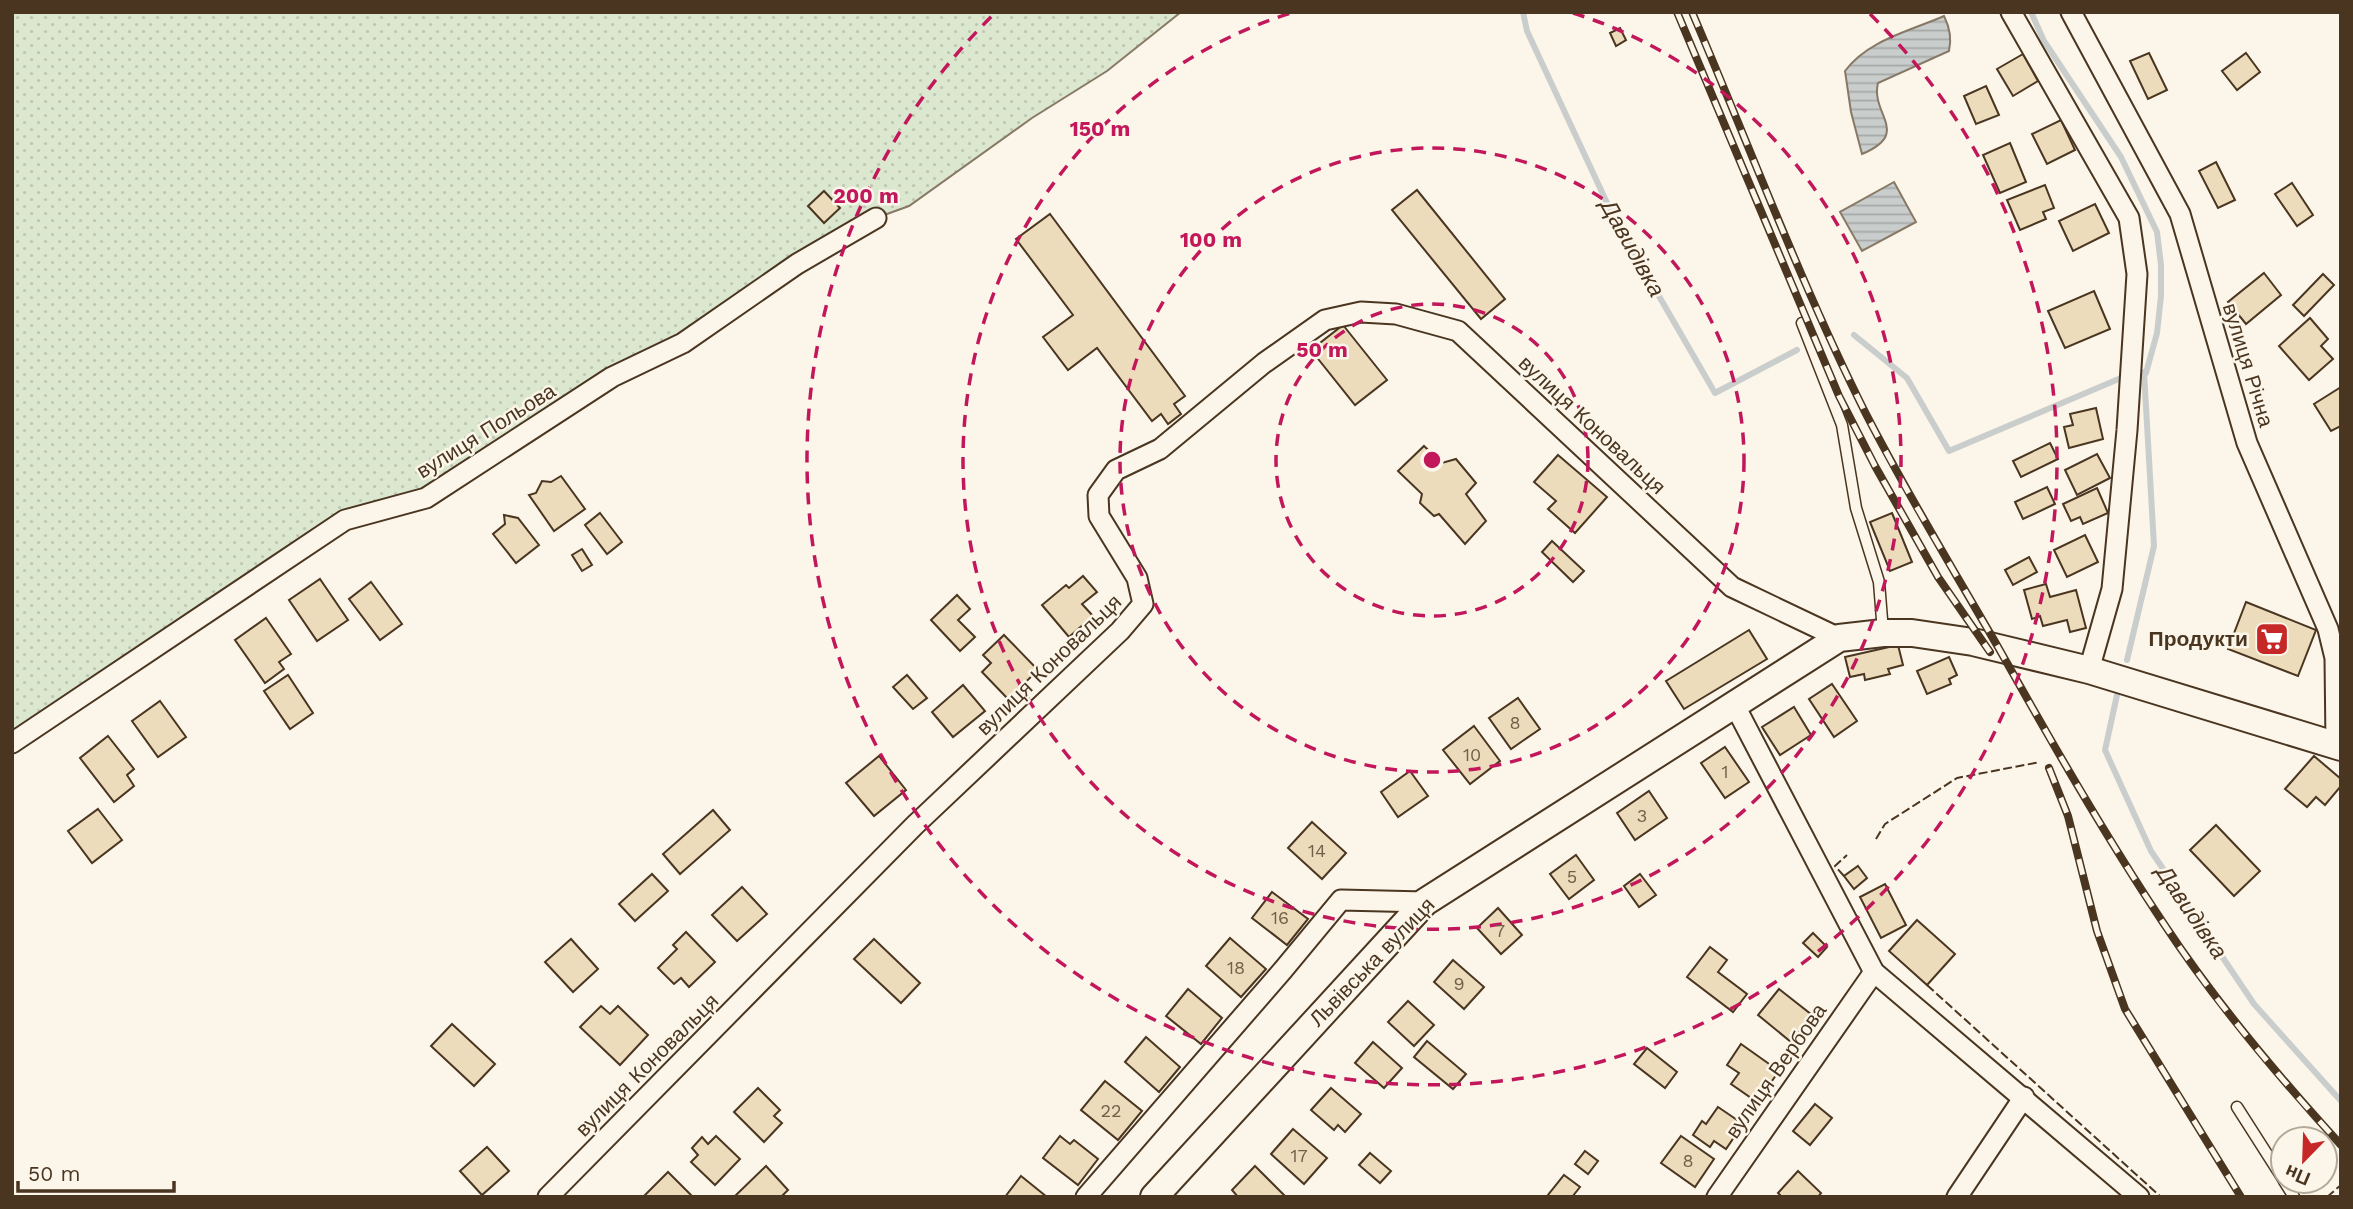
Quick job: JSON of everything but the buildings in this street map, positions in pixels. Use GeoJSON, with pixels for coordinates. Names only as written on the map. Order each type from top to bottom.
{"type":"FeatureCollection","features":[{"type":"Feature","properties":{"kind":"street"},"geometry":{"type":"LineString","coordinates":[[2011,12],[2129,218],[2137,274],[2127,430],[2112,589],[2089,670]]}},
{"type":"Feature","properties":{"kind":"street","name":"вулиця Річна"},"geometry":{"type":"LineString","coordinates":[[2071,12],[2180,214],[2247,443],[2328,629],[2335,658],[2338,746]]}},
{"type":"Feature","properties":{"kind":"street","name":"вулиця Польова"},"geometry":{"type":"LineString","coordinates":[[12,743],[345,520],[425,498],[612,377],[683,342],[797,264],[876,218]]}},
{"type":"Feature","properties":{"kind":"street","name":"вулиця Коновальця"},"geometry":{"type":"LineString","coordinates":[[548,1197],[915,825],[1121,631],[1143,604],[1136,578],[1099,516],[1098,495],[1116,470],[1160,449],[1264,363],[1325,320],[1361,312],[1396,314],[1458,331],[1732,587],[1839,638]]}},
{"type":"Feature","properties":{"kind":"street"},"geometry":{"type":"LineString","coordinates":[[1839,638],[1912,633],[1973,642],[2089,670],[2338,746]]}},
{"type":"Feature","properties":{"kind":"street","name":"Львівська вулиця"},"geometry":{"type":"LineString","coordinates":[[1154,1197],[1425,902],[1839,638]]}},
{"type":"Feature","properties":{"kind":"street"},"geometry":{"type":"LineString","coordinates":[[1734,704],[1874,972],[2024,1097],[2135,1195]]}},
{"type":"Feature","properties":{"kind":"street"},"geometry":{"type":"LineString","coordinates":[[1087,1197],[1341,901],[1425,902]]}},
{"type":"Feature","properties":{"kind":"street","name":"вулиця Вербова"},"geometry":{"type":"LineString","coordinates":[[1717,1197],[1874,972]]}},
{"type":"Feature","properties":{"kind":"street"},"geometry":{"type":"LineString","coordinates":[[1957,1197],[2024,1097]]}},
{"type":"Feature","properties":{"kind":"lane"},"geometry":{"type":"LineString","coordinates":[[1802,323],[1842,425],[1856,508],[1879,582],[1883,633]]}},
{"type":"Feature","properties":{"kind":"lane"},"geometry":{"type":"LineString","coordinates":[[2237,1107],[2269,1157]]}},
{"type":"Feature","properties":{"kind":"green space"},"geometry":{"type":"Polygon","coordinates":[[[12,12],[1181,12],[1107,71],[1032,118],[909,206],[876,218],[426,498],[345,520],[12,743],[12,12]]]}},
{"type":"Feature","properties":{"kind":"shaded area"},"geometry":{"type":"Polygon","coordinates":[[[1944,16],[1950,33],[1949,51],[1878,83],[1877,94],[1887,130],[1877,146],[1862,154],[1851,112],[1845,71],[1854,60],[1877,44],[1944,16]]]}},
{"type":"Feature","properties":{"kind":"shaded area"},"geometry":{"type":"Polygon","coordinates":[[[1894,182],[1916,222],[1862,251],[1840,212],[1894,182]]]}},
{"type":"Feature","properties":{"kind":"waterway","name":"Давидівка"},"geometry":{"type":"LineString","coordinates":[[1523,12],[1527,31],[1615,220],[1715,393],[1797,350]]}},
{"type":"Feature","properties":{"kind":"waterway"},"geometry":{"type":"LineString","coordinates":[[2031,12],[2044,41],[2121,157],[2157,232],[2161,296],[2157,333],[2146,373]]}},
{"type":"Feature","properties":{"kind":"waterway","name":"Давидівка"},"geometry":{"type":"LineString","coordinates":[[1854,335],[1907,378],[1949,451],[2121,378]]}},
{"type":"Feature","properties":{"kind":"waterway","name":"Давидівка"},"geometry":{"type":"LineString","coordinates":[[2127,660],[2154,546],[2144,372]]}},
{"type":"Feature","properties":{"kind":"waterway","name":"Давидівка"},"geometry":{"type":"LineString","coordinates":[[2117,695],[2105,750],[2151,851],[2254,1004],[2341,1101]]}},
{"type":"Feature","properties":{"kind":"railway"},"geometry":{"type":"LineString","coordinates":[[1677,12],[1839,396],[1938,577],[1990,652]]}},
{"type":"Feature","properties":{"kind":"railway"},"geometry":{"type":"LineString","coordinates":[[1692,12],[1841,363],[1930,530],[2078,787],[2164,924],[2248,1038],[2341,1145]]}},
{"type":"Feature","properties":{"kind":"railway"},"geometry":{"type":"LineString","coordinates":[[2049,768],[2068,816],[2097,931],[2125,1009],[2241,1197]]}},
{"type":"Feature","properties":{"kind":"fence"},"geometry":{"type":"LineString","coordinates":[[1876,839],[1885,824],[1957,778],[2040,762]]}},
{"type":"Feature","properties":{"kind":"fence"},"geometry":{"type":"LineString","coordinates":[[1844,876],[1835,866],[1847,855]]}},
{"type":"Feature","properties":{"kind":"fence"},"geometry":{"type":"LineString","coordinates":[[1927,985],[2161,1197]]}},
{"type":"Feature","properties":{"kind":"fence"},"geometry":{"type":"LineString","coordinates":[[2327,1197],[2341,1185]]}},
{"type":"Feature","properties":{"kind":"place","name":"Продукти"},"geometry":{"type":"Point","coordinates":[2272,639]}}]}
